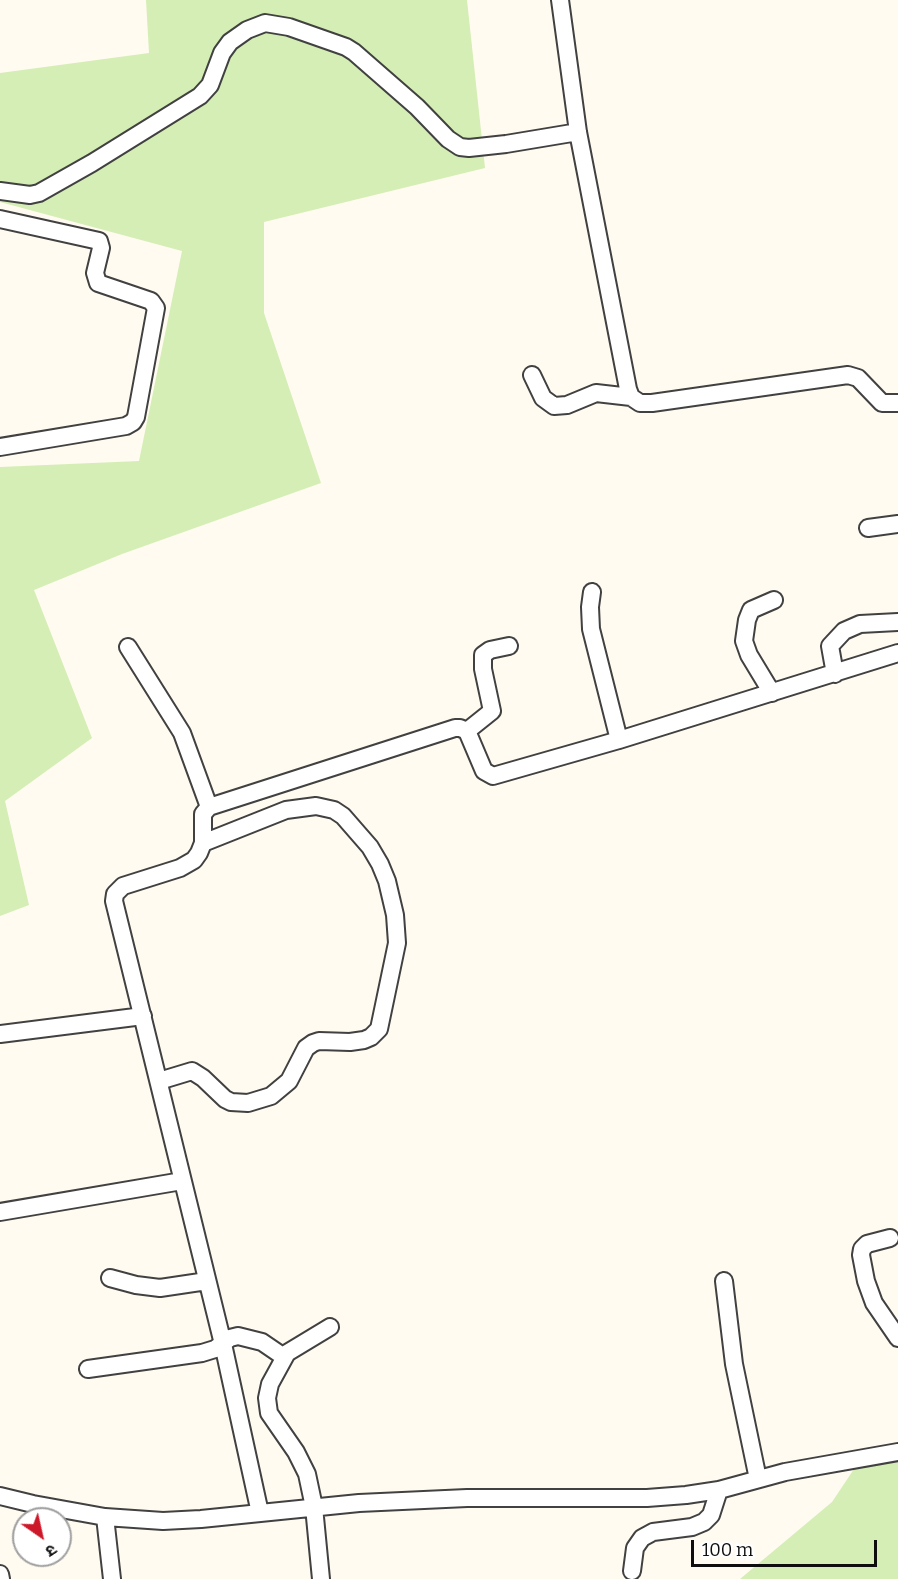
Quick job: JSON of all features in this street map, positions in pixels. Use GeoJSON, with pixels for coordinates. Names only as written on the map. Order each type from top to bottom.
{"type":"FeatureCollection","features":[{"type":"Feature","properties":{"kind":"street"},"geometry":{"type":"LineString","coordinates":[[560,0],[578,132],[627,389],[631,397]]}},
{"type":"Feature","properties":{"kind":"street"},"geometry":{"type":"LineString","coordinates":[[0,191],[30,195],[39,193],[200,96],[210,85],[225,47],[247,30],[266,23],[289,27],[354,52],[417,107],[448,139],[460,147],[506,144],[578,132]]}},
{"type":"Feature","properties":{"kind":"street"},"geometry":{"type":"LineString","coordinates":[[0,219],[99,241],[101,248],[95,273],[98,283],[151,301],[156,308],[136,417],[133,422],[126,426],[0,447]]}},
{"type":"Feature","properties":{"kind":"street"},"geometry":{"type":"LineString","coordinates":[[532,375],[543,398],[554,406],[567,405],[596,393],[631,397],[640,403],[652,403],[848,375],[858,378],[882,403],[898,403]]}},
{"type":"Feature","properties":{"kind":"street"},"geometry":{"type":"LineString","coordinates":[[868,528],[898,524]]}},
{"type":"Feature","properties":{"kind":"street"},"geometry":{"type":"LineString","coordinates":[[592,592],[591,629],[620,740]]}},
{"type":"Feature","properties":{"kind":"street"},"geometry":{"type":"LineString","coordinates":[[772,693],[753,663],[744,641],[751,610],[774,600]]}},
{"type":"Feature","properties":{"kind":"street"},"geometry":{"type":"LineString","coordinates":[[835,674],[830,646],[844,631],[860,624],[898,622]]}},
{"type":"Feature","properties":{"kind":"street"},"geometry":{"type":"LineString","coordinates":[[467,732],[492,711],[483,669],[483,655],[490,650],[509,646]]}},
{"type":"Feature","properties":{"kind":"street"},"geometry":{"type":"LineString","coordinates":[[128,647],[182,734],[209,807]]}},
{"type":"Feature","properties":{"kind":"street"},"geometry":{"type":"LineString","coordinates":[[260,1513],[223,1344],[114,894],[123,886],[189,864],[197,857],[203,843],[203,814],[209,807],[455,729],[460,728],[467,732],[484,771],[494,776],[620,740],[898,653]]}},
{"type":"Feature","properties":{"kind":"street"},"geometry":{"type":"LineString","coordinates":[[159,1082],[192,1071],[231,1102],[248,1103],[271,1096],[289,1081],[306,1048],[313,1043],[364,1040],[379,1029],[397,943],[395,915],[387,881],[380,864],[370,847],[343,816],[334,810],[316,806],[286,810],[203,843]]}},
{"type":"Feature","properties":{"kind":"street"},"geometry":{"type":"LineString","coordinates":[[0,1034],[143,1016]]}},
{"type":"Feature","properties":{"kind":"street"},"geometry":{"type":"LineString","coordinates":[[0,1212],[182,1180]]}},
{"type":"Feature","properties":{"kind":"street"},"geometry":{"type":"LineString","coordinates":[[890,1238],[867,1244],[861,1256],[866,1281],[874,1303],[898,1338]]}},
{"type":"Feature","properties":{"kind":"street"},"geometry":{"type":"LineString","coordinates":[[110,1278],[160,1288],[207,1281]]}},
{"type":"Feature","properties":{"kind":"street"},"geometry":{"type":"LineString","coordinates":[[724,1281],[734,1364],[758,1479]]}},
{"type":"Feature","properties":{"kind":"street"},"geometry":{"type":"LineString","coordinates":[[321,1579],[314,1507],[304,1467],[269,1413],[267,1398],[270,1384],[284,1357],[291,1350],[330,1327]]}},
{"type":"Feature","properties":{"kind":"street"},"geometry":{"type":"LineString","coordinates":[[88,1369],[202,1353],[234,1337],[242,1336],[262,1342],[284,1357]]}},
{"type":"Feature","properties":{"kind":"street"},"geometry":{"type":"LineString","coordinates":[[0,1496],[105,1517],[163,1521],[314,1507],[467,1498],[647,1498],[719,1490],[758,1479],[898,1452]]}},
{"type":"Feature","properties":{"kind":"street"},"geometry":{"type":"LineString","coordinates":[[632,1571],[635,1548],[642,1538],[652,1532],[692,1527],[704,1522],[711,1515],[719,1490]]}},
{"type":"Feature","properties":{"kind":"street"},"geometry":{"type":"LineString","coordinates":[[105,1517],[112,1579]]}},
{"type":"Feature","properties":{"kind":"street"},"geometry":{"type":"LineString","coordinates":[[0,1574],[1,1579]]}},
{"type":"Feature","properties":{"kind":"green space"},"geometry":{"type":"Polygon","coordinates":[[[146,0],[467,0],[485,168],[264,222],[264,313],[321,483],[122,554],[34,590],[92,738],[5,801],[29,905],[0,916],[0,467],[139,461],[182,251],[0,202],[0,73],[149,53],[146,0]]]}},
{"type":"Feature","properties":{"kind":"green space"},"geometry":{"type":"Polygon","coordinates":[[[898,1462],[898,1579],[740,1579],[832,1502],[854,1469],[898,1462]]]}}]}
